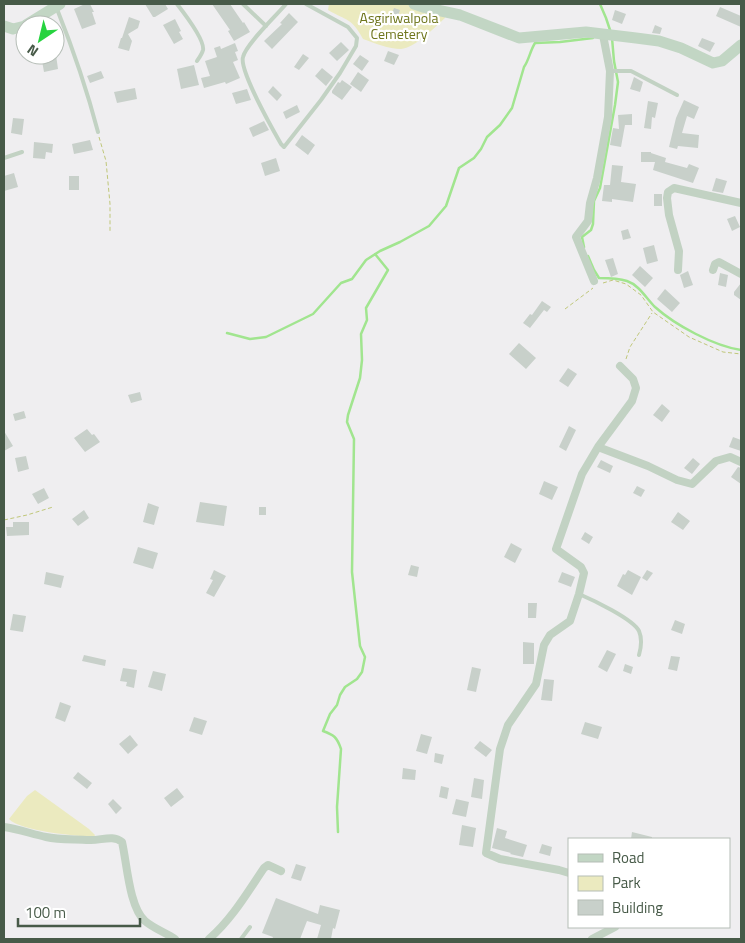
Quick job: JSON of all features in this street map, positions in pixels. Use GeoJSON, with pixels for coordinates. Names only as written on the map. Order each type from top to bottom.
{"type":"FeatureCollection","features":[{"type":"Feature","properties":{"kind":"street"},"geometry":{"type":"LineString","coordinates":[[414,4],[460,15],[519,38],[586,32],[636,38],[659,41],[681,48],[713,63],[722,60],[741,45]]}},
{"type":"Feature","properties":{"kind":"street"},"geometry":{"type":"LineString","coordinates":[[42,15],[58,5]]}},
{"type":"Feature","properties":{"kind":"street"},"geometry":{"type":"LineString","coordinates":[[596,283],[576,237],[588,221],[608,117],[610,71],[603,35]]}},
{"type":"Feature","properties":{"kind":"street"},"geometry":{"type":"LineString","coordinates":[[678,270],[679,251],[669,215],[668,192],[674,188],[741,204]]}},
{"type":"Feature","properties":{"kind":"street"},"geometry":{"type":"LineString","coordinates":[[713,270],[715,264],[719,262],[741,274]]}},
{"type":"Feature","properties":{"kind":"street"},"geometry":{"type":"LineString","coordinates":[[568,873],[500,859],[486,852],[500,749],[508,725],[536,684],[544,645],[550,635],[570,621],[579,594],[584,573],[581,567],[556,549],[582,474],[598,447],[632,400],[636,388],[633,379],[622,368]]}},
{"type":"Feature","properties":{"kind":"street"},"geometry":{"type":"LineString","coordinates":[[598,447],[648,466],[677,480],[692,484],[716,461],[730,457],[741,462]]}},
{"type":"Feature","properties":{"kind":"street"},"geometry":{"type":"LineString","coordinates":[[4,827],[46,837],[91,840],[110,838],[119,840],[122,842],[136,908],[141,917],[175,939]]}},
{"type":"Feature","properties":{"kind":"street"},"geometry":{"type":"LineString","coordinates":[[210,939],[229,919],[264,868],[268,865],[281,871]]}},
{"type":"Feature","properties":{"kind":"street"},"geometry":{"type":"LineString","coordinates":[[592,939],[613,928]]}},
{"type":"Feature","properties":{"kind":"lane"},"geometry":{"type":"LineString","coordinates":[[177,4],[196,30],[203,45],[203,52],[197,61]]}},
{"type":"Feature","properties":{"kind":"lane"},"geometry":{"type":"LineString","coordinates":[[243,4],[266,26]]}},
{"type":"Feature","properties":{"kind":"lane"},"geometry":{"type":"LineString","coordinates":[[286,4],[246,49],[242,59],[244,70],[266,116],[281,144],[284,146],[321,100],[356,46],[356,38],[348,27],[306,4]]}},
{"type":"Feature","properties":{"kind":"lane"},"geometry":{"type":"LineString","coordinates":[[58,5],[98,132]]}},
{"type":"Feature","properties":{"kind":"lane"},"geometry":{"type":"LineString","coordinates":[[610,71],[631,71],[677,94]]}},
{"type":"Feature","properties":{"kind":"lane"},"geometry":{"type":"LineString","coordinates":[[4,158],[22,152]]}},
{"type":"Feature","properties":{"kind":"lane"},"geometry":{"type":"LineString","coordinates":[[579,594],[599,603],[633,623],[639,632],[641,647],[639,655]]}},
{"type":"Feature","properties":{"kind":"lane"},"geometry":{"type":"LineString","coordinates":[[242,939],[250,927]]}},
{"type":"Feature","properties":{"kind":"path"},"geometry":{"type":"LineString","coordinates":[[98,132],[106,161],[110,204],[110,232]]}},
{"type":"Feature","properties":{"kind":"path"},"geometry":{"type":"LineString","coordinates":[[566,310],[596,283],[612,280],[626,284],[641,295],[653,312],[689,337],[723,352],[741,354]]}},
{"type":"Feature","properties":{"kind":"path"},"geometry":{"type":"LineString","coordinates":[[622,368],[630,347],[653,312]]}},
{"type":"Feature","properties":{"kind":"path"},"geometry":{"type":"LineString","coordinates":[[4,520],[53,507]]}},
{"type":"Feature","properties":{"kind":"green space","name":"Asgiriwalpola Cemetery"},"geometry":{"type":"Polygon","coordinates":[[[329,4],[407,4],[444,14],[445,18],[412,45],[407,48],[396,49],[363,39],[352,23],[328,10],[329,4]]]}},
{"type":"Feature","properties":{"kind":"green space"},"geometry":{"type":"Polygon","coordinates":[[[35,790],[89,829],[95,835],[94,837],[36,830],[24,827],[9,819],[27,796],[35,790]]]}},
{"type":"Feature","properties":{"kind":"building"},"geometry":{"type":"Polygon","coordinates":[[[90,4],[94,12],[92,12],[96,24],[82,29],[74,9],[90,4]]]}},
{"type":"Feature","properties":{"kind":"building"},"geometry":{"type":"Polygon","coordinates":[[[145,4],[165,4],[168,9],[153,17],[145,4]]]}},
{"type":"Feature","properties":{"kind":"building"},"geometry":{"type":"Polygon","coordinates":[[[212,4],[230,4],[250,32],[234,41],[228,31],[230,30],[212,4]]]}},
{"type":"Feature","properties":{"kind":"building"},"geometry":{"type":"Polygon","coordinates":[[[720,7],[741,16],[741,27],[716,16],[720,7]]]}},
{"type":"Feature","properties":{"kind":"building"},"geometry":{"type":"Polygon","coordinates":[[[394,8],[400,10],[396,22],[390,19],[394,8]]]}},
{"type":"Feature","properties":{"kind":"building"},"geometry":{"type":"Polygon","coordinates":[[[615,10],[626,14],[622,24],[612,20],[615,10]]]}},
{"type":"Feature","properties":{"kind":"building"},"geometry":{"type":"Polygon","coordinates":[[[289,13],[298,22],[272,49],[264,41],[282,24],[280,23],[289,13]]]}},
{"type":"Feature","properties":{"kind":"building"},"geometry":{"type":"Polygon","coordinates":[[[129,17],[140,21],[138,28],[128,34],[132,41],[129,51],[118,48],[129,17]]]}},
{"type":"Feature","properties":{"kind":"building"},"geometry":{"type":"Polygon","coordinates":[[[175,19],[183,39],[174,44],[163,25],[175,19]]]}},
{"type":"Feature","properties":{"kind":"building"},"geometry":{"type":"Polygon","coordinates":[[[655,25],[662,28],[660,34],[652,33],[655,25]]]}},
{"type":"Feature","properties":{"kind":"building"},"geometry":{"type":"Polygon","coordinates":[[[702,38],[715,43],[710,52],[698,46],[702,38]]]}},
{"type":"Feature","properties":{"kind":"building"},"geometry":{"type":"Polygon","coordinates":[[[341,42],[349,50],[337,61],[329,53],[341,42]]]}},
{"type":"Feature","properties":{"kind":"building"},"geometry":{"type":"Polygon","coordinates":[[[235,43],[238,51],[235,52],[238,60],[233,62],[240,78],[226,84],[225,82],[204,88],[201,78],[210,76],[205,61],[217,57],[214,48],[220,46],[221,49],[235,43]]]}},
{"type":"Feature","properties":{"kind":"building"},"geometry":{"type":"Polygon","coordinates":[[[388,51],[399,55],[394,65],[384,61],[388,51]]]}},
{"type":"Feature","properties":{"kind":"building"},"geometry":{"type":"Polygon","coordinates":[[[303,54],[309,58],[299,70],[294,67],[303,54]]]}},
{"type":"Feature","properties":{"kind":"building"},"geometry":{"type":"Polygon","coordinates":[[[360,55],[369,61],[362,71],[353,64],[360,55]]]}},
{"type":"Feature","properties":{"kind":"building"},"geometry":{"type":"Polygon","coordinates":[[[43,65],[57,65],[58,69],[44,72],[43,65]]]}},
{"type":"Feature","properties":{"kind":"building"},"geometry":{"type":"Polygon","coordinates":[[[194,65],[199,85],[181,89],[177,69],[194,65]]]}},
{"type":"Feature","properties":{"kind":"building"},"geometry":{"type":"Polygon","coordinates":[[[322,68],[333,77],[326,86],[315,76],[322,68]]]}},
{"type":"Feature","properties":{"kind":"building"},"geometry":{"type":"Polygon","coordinates":[[[101,71],[104,78],[90,83],[87,76],[101,71]]]}},
{"type":"Feature","properties":{"kind":"building"},"geometry":{"type":"Polygon","coordinates":[[[358,72],[369,80],[361,92],[350,84],[358,72]]]}},
{"type":"Feature","properties":{"kind":"building"},"geometry":{"type":"Polygon","coordinates":[[[634,77],[643,82],[640,92],[630,89],[634,77]]]}},
{"type":"Feature","properties":{"kind":"building"},"geometry":{"type":"Polygon","coordinates":[[[342,80],[352,87],[342,100],[332,91],[338,82],[340,83],[342,80]]]}},
{"type":"Feature","properties":{"kind":"building"},"geometry":{"type":"Polygon","coordinates":[[[273,86],[282,95],[277,101],[268,92],[273,86]]]}},
{"type":"Feature","properties":{"kind":"building"},"geometry":{"type":"Polygon","coordinates":[[[135,88],[137,99],[117,103],[114,92],[135,88]]]}},
{"type":"Feature","properties":{"kind":"building"},"geometry":{"type":"Polygon","coordinates":[[[247,89],[251,100],[236,104],[232,93],[247,89]]]}},
{"type":"Feature","properties":{"kind":"building"},"geometry":{"type":"Polygon","coordinates":[[[684,100],[699,107],[694,119],[687,116],[682,133],[699,135],[698,148],[678,146],[677,149],[669,147],[676,118],[684,100]]]}},
{"type":"Feature","properties":{"kind":"building"},"geometry":{"type":"Polygon","coordinates":[[[648,101],[658,103],[655,118],[652,117],[651,129],[644,128],[648,101]]]}},
{"type":"Feature","properties":{"kind":"building"},"geometry":{"type":"Polygon","coordinates":[[[297,105],[300,112],[286,119],[283,112],[297,105]]]}},
{"type":"Feature","properties":{"kind":"building"},"geometry":{"type":"Polygon","coordinates":[[[632,114],[632,125],[625,125],[621,147],[610,145],[613,128],[619,129],[618,115],[632,114]]]}},
{"type":"Feature","properties":{"kind":"building"},"geometry":{"type":"Polygon","coordinates":[[[13,118],[24,119],[22,135],[11,133],[13,118]]]}},
{"type":"Feature","properties":{"kind":"building"},"geometry":{"type":"Polygon","coordinates":[[[264,121],[269,130],[253,137],[249,128],[264,121]]]}},
{"type":"Feature","properties":{"kind":"building"},"geometry":{"type":"Polygon","coordinates":[[[302,135],[315,145],[308,155],[295,145],[302,135]]]}},
{"type":"Feature","properties":{"kind":"building"},"geometry":{"type":"Polygon","coordinates":[[[90,140],[93,150],[74,154],[72,144],[90,140]]]}},
{"type":"Feature","properties":{"kind":"building"},"geometry":{"type":"Polygon","coordinates":[[[34,142],[53,144],[52,153],[46,152],[45,159],[33,158],[34,142]]]}},
{"type":"Feature","properties":{"kind":"building"},"geometry":{"type":"Polygon","coordinates":[[[641,152],[651,152],[666,158],[665,162],[687,168],[689,164],[699,168],[693,183],[653,170],[655,162],[641,162],[641,152]]]}},
{"type":"Feature","properties":{"kind":"building"},"geometry":{"type":"Polygon","coordinates":[[[276,158],[280,171],[265,176],[261,163],[276,158]]]}},
{"type":"Feature","properties":{"kind":"building"},"geometry":{"type":"Polygon","coordinates":[[[612,165],[623,166],[621,182],[636,184],[633,202],[612,199],[612,202],[602,201],[604,185],[610,185],[612,165]]]}},
{"type":"Feature","properties":{"kind":"building"},"geometry":{"type":"Polygon","coordinates":[[[14,173],[18,187],[4,191],[4,176],[14,173]]]}},
{"type":"Feature","properties":{"kind":"building"},"geometry":{"type":"Polygon","coordinates":[[[69,176],[79,176],[79,190],[69,190],[69,176]]]}},
{"type":"Feature","properties":{"kind":"building"},"geometry":{"type":"Polygon","coordinates":[[[716,178],[727,181],[723,193],[712,191],[716,178]]]}},
{"type":"Feature","properties":{"kind":"building"},"geometry":{"type":"Polygon","coordinates":[[[654,194],[662,194],[662,206],[654,206],[654,194]]]}},
{"type":"Feature","properties":{"kind":"building"},"geometry":{"type":"Polygon","coordinates":[[[735,216],[740,227],[732,231],[727,219],[735,216]]]}},
{"type":"Feature","properties":{"kind":"building"},"geometry":{"type":"Polygon","coordinates":[[[628,229],[631,238],[623,240],[621,231],[628,229]]]}},
{"type":"Feature","properties":{"kind":"building"},"geometry":{"type":"Polygon","coordinates":[[[654,245],[658,261],[647,264],[643,248],[654,245]]]}},
{"type":"Feature","properties":{"kind":"building"},"geometry":{"type":"Polygon","coordinates":[[[613,258],[618,274],[611,277],[605,260],[613,258]]]}},
{"type":"Feature","properties":{"kind":"building"},"geometry":{"type":"Polygon","coordinates":[[[640,266],[653,278],[645,287],[632,275],[640,266]]]}},
{"type":"Feature","properties":{"kind":"building"},"geometry":{"type":"Polygon","coordinates":[[[688,271],[693,285],[684,288],[680,275],[688,271]]]}},
{"type":"Feature","properties":{"kind":"building"},"geometry":{"type":"Polygon","coordinates":[[[720,273],[728,275],[726,287],[718,285],[720,273]]]}},
{"type":"Feature","properties":{"kind":"building"},"geometry":{"type":"Polygon","coordinates":[[[741,283],[741,300],[734,295],[734,292],[741,283]]]}},
{"type":"Feature","properties":{"kind":"building"},"geometry":{"type":"Polygon","coordinates":[[[665,289],[680,303],[672,312],[657,299],[665,289]]]}},
{"type":"Feature","properties":{"kind":"building"},"geometry":{"type":"Polygon","coordinates":[[[542,301],[551,307],[547,312],[544,310],[530,328],[523,323],[530,314],[532,315],[542,301]]]}},
{"type":"Feature","properties":{"kind":"building"},"geometry":{"type":"Polygon","coordinates":[[[519,343],[536,358],[526,369],[509,354],[519,343]]]}},
{"type":"Feature","properties":{"kind":"building"},"geometry":{"type":"Polygon","coordinates":[[[568,368],[577,374],[568,387],[559,381],[568,368]]]}},
{"type":"Feature","properties":{"kind":"building"},"geometry":{"type":"Polygon","coordinates":[[[140,392],[142,400],[131,403],[128,395],[140,392]]]}},
{"type":"Feature","properties":{"kind":"building"},"geometry":{"type":"Polygon","coordinates":[[[662,404],[670,411],[662,422],[653,415],[662,404]]]}},
{"type":"Feature","properties":{"kind":"building"},"geometry":{"type":"Polygon","coordinates":[[[24,411],[26,418],[15,421],[13,414],[24,411]]]}},
{"type":"Feature","properties":{"kind":"building"},"geometry":{"type":"Polygon","coordinates":[[[569,426],[576,430],[566,451],[559,447],[569,426]]]}},
{"type":"Feature","properties":{"kind":"building"},"geometry":{"type":"Polygon","coordinates":[[[87,429],[100,442],[85,452],[74,438],[87,429]]]}},
{"type":"Feature","properties":{"kind":"building"},"geometry":{"type":"Polygon","coordinates":[[[4,431],[13,446],[4,451],[4,431]]]}},
{"type":"Feature","properties":{"kind":"building"},"geometry":{"type":"Polygon","coordinates":[[[733,437],[741,440],[741,451],[729,447],[733,437]]]}},
{"type":"Feature","properties":{"kind":"building"},"geometry":{"type":"Polygon","coordinates":[[[26,456],[29,469],[18,472],[15,458],[26,456]]]}},
{"type":"Feature","properties":{"kind":"building"},"geometry":{"type":"Polygon","coordinates":[[[693,458],[700,464],[692,474],[684,468],[693,458]]]}},
{"type":"Feature","properties":{"kind":"building"},"geometry":{"type":"Polygon","coordinates":[[[601,460],[613,466],[610,473],[597,467],[601,460]]]}},
{"type":"Feature","properties":{"kind":"building"},"geometry":{"type":"Polygon","coordinates":[[[738,467],[741,468],[741,484],[731,477],[738,467]]]}},
{"type":"Feature","properties":{"kind":"building"},"geometry":{"type":"Polygon","coordinates":[[[544,481],[558,487],[552,500],[539,494],[544,481]]]}},
{"type":"Feature","properties":{"kind":"building"},"geometry":{"type":"Polygon","coordinates":[[[637,486],[645,490],[641,497],[633,493],[637,486]]]}},
{"type":"Feature","properties":{"kind":"building"},"geometry":{"type":"Polygon","coordinates":[[[44,488],[49,498],[38,504],[32,494],[44,488]]]}},
{"type":"Feature","properties":{"kind":"building"},"geometry":{"type":"Polygon","coordinates":[[[200,502],[227,506],[224,526],[196,522],[200,502]]]}},
{"type":"Feature","properties":{"kind":"building"},"geometry":{"type":"Polygon","coordinates":[[[148,503],[159,507],[154,525],[143,522],[148,503]]]}},
{"type":"Feature","properties":{"kind":"building"},"geometry":{"type":"Polygon","coordinates":[[[259,507],[266,507],[266,515],[259,515],[259,507]]]}},
{"type":"Feature","properties":{"kind":"building"},"geometry":{"type":"Polygon","coordinates":[[[84,510],[89,518],[78,526],[72,519],[84,510]]]}},
{"type":"Feature","properties":{"kind":"building"},"geometry":{"type":"Polygon","coordinates":[[[678,512],[690,521],[683,530],[671,522],[678,512]]]}},
{"type":"Feature","properties":{"kind":"building"},"geometry":{"type":"Polygon","coordinates":[[[13,522],[29,522],[29,535],[7,536],[6,527],[13,527],[13,522]]]}},
{"type":"Feature","properties":{"kind":"building"},"geometry":{"type":"Polygon","coordinates":[[[585,532],[593,537],[589,544],[581,539],[585,532]]]}},
{"type":"Feature","properties":{"kind":"building"},"geometry":{"type":"Polygon","coordinates":[[[511,543],[522,549],[515,563],[504,557],[511,543]]]}},
{"type":"Feature","properties":{"kind":"building"},"geometry":{"type":"Polygon","coordinates":[[[138,547],[158,553],[153,569],[133,563],[138,547]]]}},
{"type":"Feature","properties":{"kind":"building"},"geometry":{"type":"Polygon","coordinates":[[[411,565],[419,567],[417,577],[408,575],[411,565]]]}},
{"type":"Feature","properties":{"kind":"building"},"geometry":{"type":"Polygon","coordinates":[[[214,570],[226,576],[214,597],[206,593],[213,580],[210,579],[214,570]]]}},
{"type":"Feature","properties":{"kind":"building"},"geometry":{"type":"Polygon","coordinates":[[[628,570],[641,577],[632,595],[617,586],[623,574],[625,575],[628,570]]]}},
{"type":"Feature","properties":{"kind":"building"},"geometry":{"type":"Polygon","coordinates":[[[647,570],[653,573],[647,581],[642,578],[647,570]]]}},
{"type":"Feature","properties":{"kind":"building"},"geometry":{"type":"Polygon","coordinates":[[[46,572],[64,576],[61,588],[44,584],[46,572]]]}},
{"type":"Feature","properties":{"kind":"building"},"geometry":{"type":"Polygon","coordinates":[[[562,572],[575,577],[571,587],[558,582],[562,572]]]}},
{"type":"Feature","properties":{"kind":"building"},"geometry":{"type":"Polygon","coordinates":[[[528,603],[537,603],[536,618],[528,618],[528,603]]]}},
{"type":"Feature","properties":{"kind":"building"},"geometry":{"type":"Polygon","coordinates":[[[13,614],[26,616],[23,632],[10,630],[13,614]]]}},
{"type":"Feature","properties":{"kind":"building"},"geometry":{"type":"Polygon","coordinates":[[[675,620],[685,624],[682,634],[671,630],[675,620]]]}},
{"type":"Feature","properties":{"kind":"building"},"geometry":{"type":"Polygon","coordinates":[[[523,642],[534,643],[534,664],[523,664],[523,642]]]}},
{"type":"Feature","properties":{"kind":"building"},"geometry":{"type":"Polygon","coordinates":[[[607,650],[616,654],[607,672],[598,667],[607,650]]]}},
{"type":"Feature","properties":{"kind":"building"},"geometry":{"type":"Polygon","coordinates":[[[84,655],[106,660],[105,666],[82,661],[84,655]]]}},
{"type":"Feature","properties":{"kind":"building"},"geometry":{"type":"Polygon","coordinates":[[[671,656],[680,657],[677,671],[668,669],[671,656]]]}},
{"type":"Feature","properties":{"kind":"building"},"geometry":{"type":"Polygon","coordinates":[[[625,664],[633,667],[631,674],[623,671],[625,664]]]}},
{"type":"Feature","properties":{"kind":"building"},"geometry":{"type":"Polygon","coordinates":[[[472,667],[481,669],[476,692],[467,690],[472,667]]]}},
{"type":"Feature","properties":{"kind":"building"},"geometry":{"type":"Polygon","coordinates":[[[123,668],[137,670],[134,688],[126,686],[127,682],[120,681],[123,668]]]}},
{"type":"Feature","properties":{"kind":"building"},"geometry":{"type":"Polygon","coordinates":[[[153,671],[166,674],[162,691],[148,687],[153,671]]]}},
{"type":"Feature","properties":{"kind":"building"},"geometry":{"type":"Polygon","coordinates":[[[544,679],[554,680],[552,701],[541,700],[544,679]]]}},
{"type":"Feature","properties":{"kind":"building"},"geometry":{"type":"Polygon","coordinates":[[[60,702],[71,706],[65,722],[55,718],[60,702]]]}},
{"type":"Feature","properties":{"kind":"building"},"geometry":{"type":"Polygon","coordinates":[[[194,717],[207,721],[202,735],[189,731],[194,717]]]}},
{"type":"Feature","properties":{"kind":"building"},"geometry":{"type":"Polygon","coordinates":[[[585,722],[602,727],[598,739],[581,734],[585,722]]]}},
{"type":"Feature","properties":{"kind":"building"},"geometry":{"type":"Polygon","coordinates":[[[421,734],[432,737],[427,754],[416,751],[421,734]]]}},
{"type":"Feature","properties":{"kind":"building"},"geometry":{"type":"Polygon","coordinates":[[[130,735],[138,745],[128,754],[119,744],[130,735]]]}},
{"type":"Feature","properties":{"kind":"building"},"geometry":{"type":"Polygon","coordinates":[[[480,741],[492,750],[486,757],[474,748],[480,741]]]}},
{"type":"Feature","properties":{"kind":"building"},"geometry":{"type":"Polygon","coordinates":[[[435,753],[444,755],[442,764],[434,762],[435,753]]]}},
{"type":"Feature","properties":{"kind":"building"},"geometry":{"type":"Polygon","coordinates":[[[403,768],[416,770],[415,780],[402,779],[403,768]]]}},
{"type":"Feature","properties":{"kind":"building"},"geometry":{"type":"Polygon","coordinates":[[[78,772],[92,783],[87,789],[73,778],[78,772]]]}},
{"type":"Feature","properties":{"kind":"building"},"geometry":{"type":"Polygon","coordinates":[[[474,778],[484,780],[482,799],[471,797],[474,778]]]}},
{"type":"Feature","properties":{"kind":"building"},"geometry":{"type":"Polygon","coordinates":[[[441,786],[449,788],[447,799],[439,797],[441,786]]]}},
{"type":"Feature","properties":{"kind":"building"},"geometry":{"type":"Polygon","coordinates":[[[177,788],[184,797],[171,807],[164,798],[177,788]]]}},
{"type":"Feature","properties":{"kind":"building"},"geometry":{"type":"Polygon","coordinates":[[[113,799],[122,808],[116,814],[108,804],[113,799]]]}},
{"type":"Feature","properties":{"kind":"building"},"geometry":{"type":"Polygon","coordinates":[[[456,799],[469,802],[466,817],[452,814],[456,799]]]}},
{"type":"Feature","properties":{"kind":"building"},"geometry":{"type":"Polygon","coordinates":[[[462,825],[476,828],[473,847],[459,845],[462,825]]]}},
{"type":"Feature","properties":{"kind":"building"},"geometry":{"type":"Polygon","coordinates":[[[497,828],[507,831],[505,838],[527,845],[523,857],[492,848],[497,828]]]}},
{"type":"Feature","properties":{"kind":"building"},"geometry":{"type":"Polygon","coordinates":[[[632,832],[652,837],[652,838],[631,838],[632,832]]]}},
{"type":"Feature","properties":{"kind":"building"},"geometry":{"type":"Polygon","coordinates":[[[542,844],[552,847],[550,856],[539,853],[542,844]]]}},
{"type":"Feature","properties":{"kind":"building"},"geometry":{"type":"Polygon","coordinates":[[[296,864],[306,867],[301,881],[291,878],[296,864]]]}},
{"type":"Feature","properties":{"kind":"building"},"geometry":{"type":"Polygon","coordinates":[[[276,898],[318,914],[320,905],[340,910],[331,939],[317,939],[321,925],[307,921],[300,939],[272,939],[273,937],[262,933],[276,898]]]}},
{"type":"Feature","properties":{"kind":"waterway"},"geometry":{"type":"LineString","coordinates":[[600,4],[610,30]]}},
{"type":"Feature","properties":{"kind":"waterway"},"geometry":{"type":"LineString","coordinates":[[227,333],[250,339],[266,337],[313,314],[341,283],[352,279],[366,260],[429,226],[446,206],[459,168],[474,158],[487,137],[500,125],[512,108],[524,67],[535,43],[593,38]]}},
{"type":"Feature","properties":{"kind":"waterway"},"geometry":{"type":"LineString","coordinates":[[584,247],[582,237],[591,230],[593,224],[594,201],[600,188],[615,105],[618,82],[612,38]]}},
{"type":"Feature","properties":{"kind":"waterway"},"geometry":{"type":"LineString","coordinates":[[338,832],[337,807],[341,749],[335,737],[323,731],[345,687],[357,679],[362,672],[365,657],[360,646],[352,572],[354,439],[347,422],[360,378],[362,360],[361,334],[367,320],[366,308],[388,270],[375,254]]}},
{"type":"Feature","properties":{"kind":"waterway"},"geometry":{"type":"LineString","coordinates":[[588,256],[599,278],[620,279],[631,283],[663,314],[684,327],[719,344],[741,350]]}}]}
